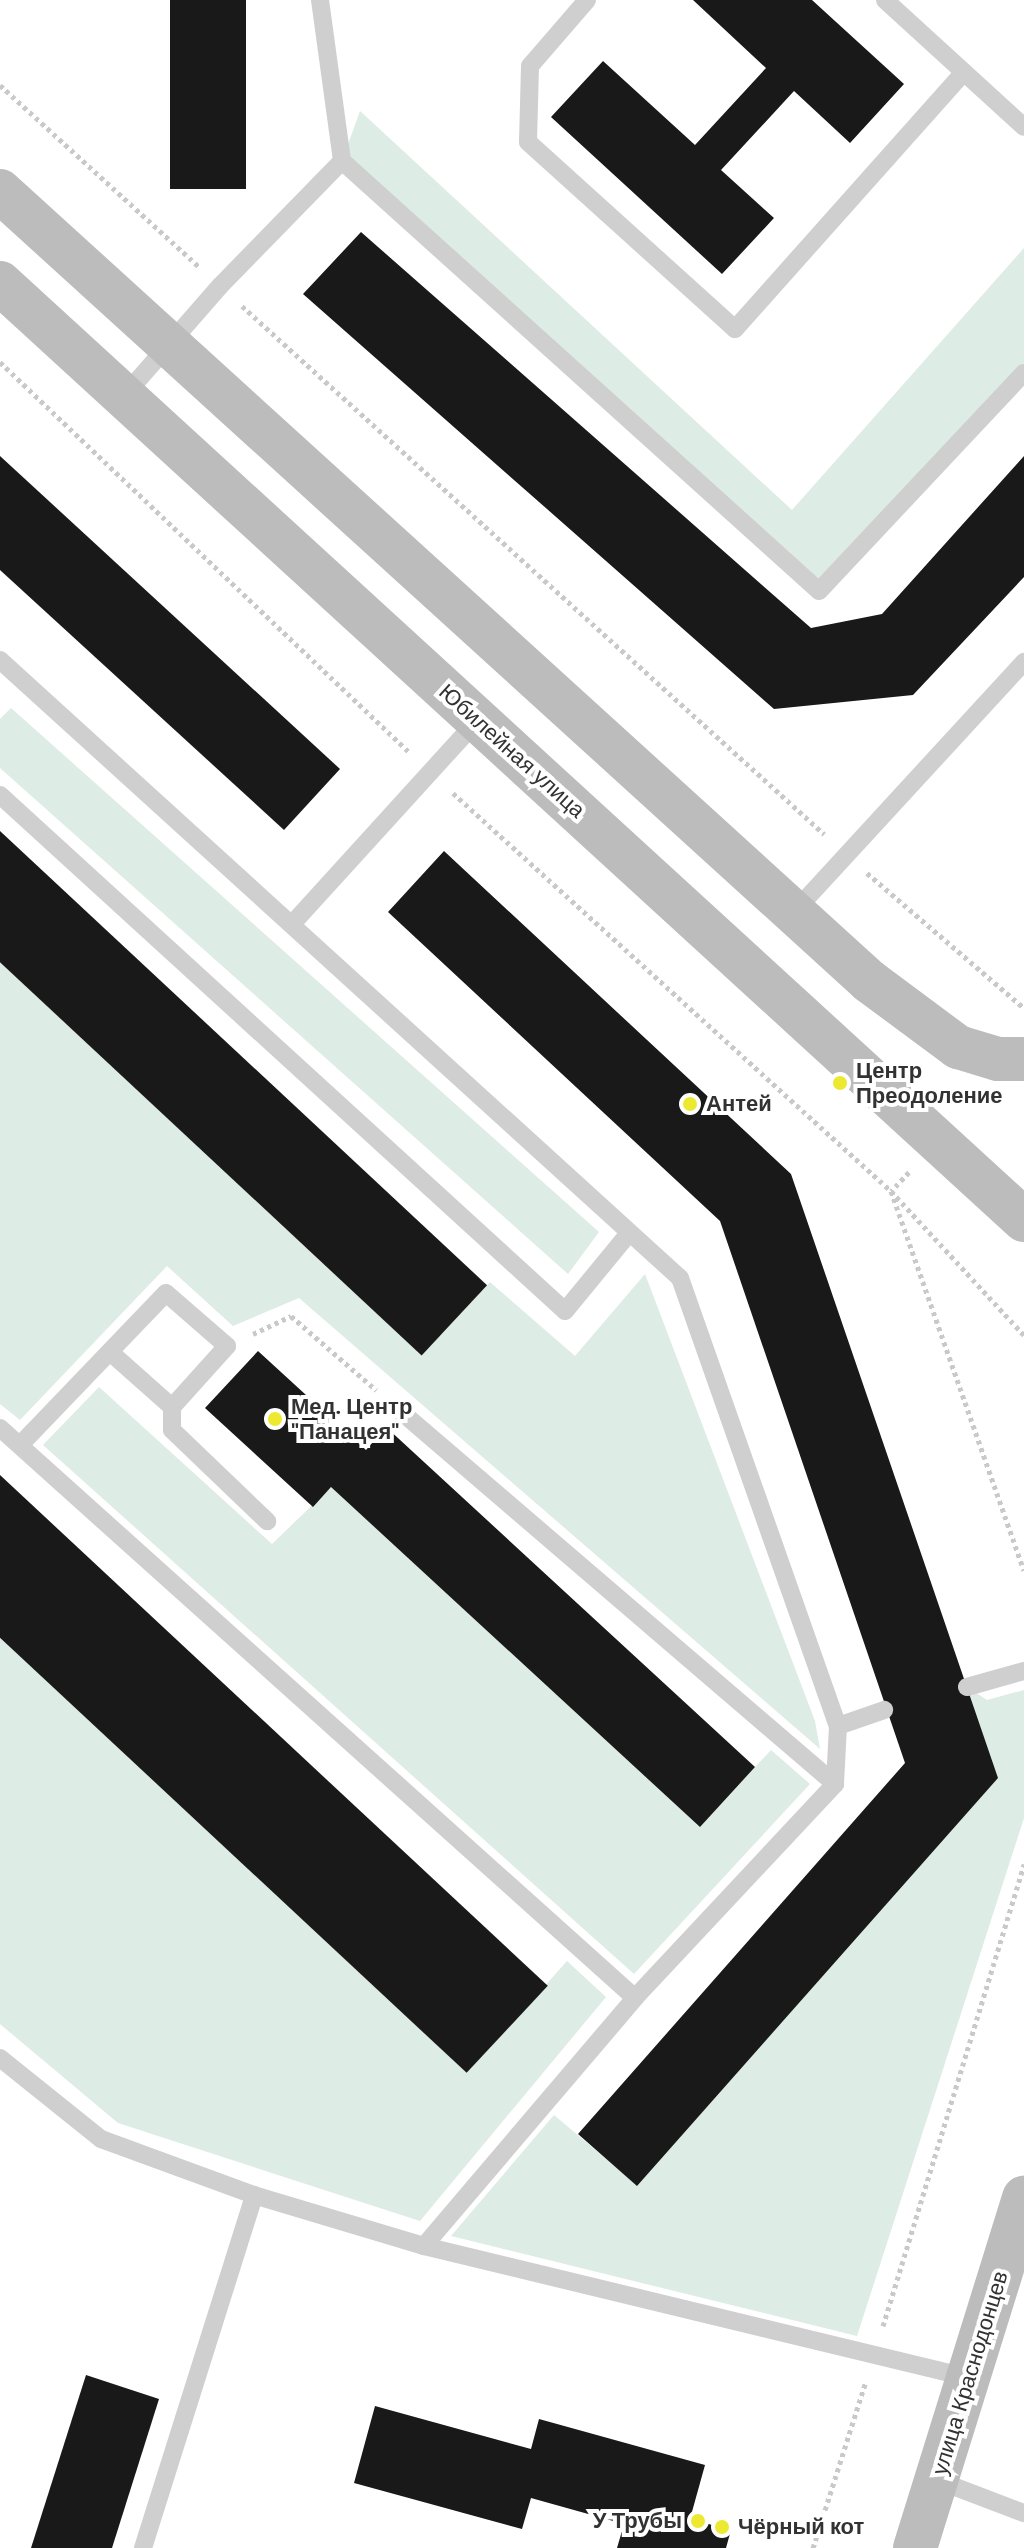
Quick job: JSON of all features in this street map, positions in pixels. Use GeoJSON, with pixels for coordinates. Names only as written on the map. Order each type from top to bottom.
{"type":"FeatureCollection","features":[{"type":"Feature","properties":{"kind":"street"},"geometry":{"type":"LineString","coordinates":[[0,191],[869,981],[958,1047],[998,1059],[1024,1059]]}},
{"type":"Feature","properties":{"kind":"street","name":"Юбилейная улица"},"geometry":{"type":"LineString","coordinates":[[0,283],[1024,1220]]}},
{"type":"Feature","properties":{"kind":"street"},"geometry":{"type":"LineString","coordinates":[[431,677],[476,624]]}},
{"type":"Feature","properties":{"kind":"street","name":"улица Краснодонцев"},"geometry":{"type":"LineString","coordinates":[[915,2548],[970,2378],[1012,2278],[1024,2198]]}},
{"type":"Feature","properties":{"kind":"lane"},"geometry":{"type":"LineString","coordinates":[[320,0],[342,161],[819,591],[1024,373]]}},
{"type":"Feature","properties":{"kind":"lane"},"geometry":{"type":"LineString","coordinates":[[587,0],[530,66],[528,142],[735,329],[964,72]]}},
{"type":"Feature","properties":{"kind":"lane"},"geometry":{"type":"LineString","coordinates":[[885,0],[1024,127]]}},
{"type":"Feature","properties":{"kind":"lane"},"geometry":{"type":"LineString","coordinates":[[124,396],[220,286],[342,161]]}},
{"type":"Feature","properties":{"kind":"lane"},"geometry":{"type":"LineString","coordinates":[[794,912],[1024,662]]}},
{"type":"Feature","properties":{"kind":"lane"},"geometry":{"type":"LineString","coordinates":[[3,669],[293,923],[680,1278],[838,1726],[835,1784],[635,1998],[424,2246]]}},
{"type":"Feature","properties":{"kind":"lane"},"geometry":{"type":"LineString","coordinates":[[293,923],[478,720]]}},
{"type":"Feature","properties":{"kind":"lane"},"geometry":{"type":"LineString","coordinates":[[0,795],[565,1311],[629,1233]]}},
{"type":"Feature","properties":{"kind":"lane"},"geometry":{"type":"LineString","coordinates":[[21,1444],[166,1293],[227,1346],[172,1407],[172,1430],[267,1521]]}},
{"type":"Feature","properties":{"kind":"lane"},"geometry":{"type":"LineString","coordinates":[[110,1352],[172,1407]]}},
{"type":"Feature","properties":{"kind":"lane"},"geometry":{"type":"LineString","coordinates":[[398,1409],[835,1784]]}},
{"type":"Feature","properties":{"kind":"lane"},"geometry":{"type":"LineString","coordinates":[[0,1428],[635,1998]]}},
{"type":"Feature","properties":{"kind":"lane"},"geometry":{"type":"LineString","coordinates":[[967,1687],[1024,1671]]}},
{"type":"Feature","properties":{"kind":"lane"},"geometry":{"type":"LineString","coordinates":[[838,1726],[884,1710]]}},
{"type":"Feature","properties":{"kind":"lane"},"geometry":{"type":"LineString","coordinates":[[0,2058],[101,2139],[254,2195],[424,2246],[970,2378]]}},
{"type":"Feature","properties":{"kind":"lane"},"geometry":{"type":"LineString","coordinates":[[143,2548],[254,2195]]}},
{"type":"Feature","properties":{"kind":"lane"},"geometry":{"type":"LineString","coordinates":[[937,2480],[1024,2513]]}},
{"type":"Feature","properties":{"kind":"path"},"geometry":{"type":"LineString","coordinates":[[0,85],[846,855],[1024,1008]]}},
{"type":"Feature","properties":{"kind":"path"},"geometry":{"type":"LineString","coordinates":[[0,362],[430,772],[891,1191],[1024,1335]]}},
{"type":"Feature","properties":{"kind":"path"},"geometry":{"type":"LineString","coordinates":[[891,1191],[938,1140]]}},
{"type":"Feature","properties":{"kind":"path"},"geometry":{"type":"LineString","coordinates":[[891,1191],[1024,1570]]}},
{"type":"Feature","properties":{"kind":"path"},"geometry":{"type":"LineString","coordinates":[[227,1346],[291,1316],[398,1409]]}},
{"type":"Feature","properties":{"kind":"path"},"geometry":{"type":"LineString","coordinates":[[813,2548],[1024,1864]]}},
{"type":"Feature","properties":{"kind":"shaded area"},"geometry":{"type":"Polygon","coordinates":[[[360,111],[792,510],[1024,248],[1024,373],[819,591],[342,161],[360,111]]]}},
{"type":"Feature","properties":{"kind":"shaded area"},"geometry":{"type":"Polygon","coordinates":[[[11,708],[599,1232],[568,1274],[0,768],[0,719],[11,708]]]}},
{"type":"Feature","properties":{"kind":"shaded area"},"geometry":{"type":"Polygon","coordinates":[[[0,927],[442,1334],[490,1282],[575,1356],[645,1274],[815,1721],[820,1749],[299,1298],[233,1326],[167,1266],[20,1420],[0,1404],[0,927]]]}},
{"type":"Feature","properties":{"kind":"shaded area"},"geometry":{"type":"Polygon","coordinates":[[[99,1387],[272,1544],[331,1487],[700,1826],[771,1750],[810,1784],[634,1974],[43,1445],[99,1387]]]}},
{"type":"Feature","properties":{"kind":"shaded area"},"geometry":{"type":"Polygon","coordinates":[[[0,1594],[489,2049],[567,1961],[606,1997],[420,2221],[118,2123],[0,2024],[0,1594]]]}},
{"type":"Feature","properties":{"kind":"shaded area"},"geometry":{"type":"Polygon","coordinates":[[[967,1687],[987,1700],[1024,1690],[1024,1818],[857,2336],[451,2236],[554,2115],[637,2185],[997,1778],[967,1687]]]}},
{"type":"Feature","properties":{"kind":"building"},"geometry":{"type":"Polygon","coordinates":[[[170,0],[246,0],[246,189],[170,189],[170,0]]]}},
{"type":"Feature","properties":{"kind":"building"},"geometry":{"type":"Polygon","coordinates":[[[693,0],[812,0],[904,84],[850,143],[794,91],[721,170],[774,218],[722,274],[551,117],[603,61],[695,145],[766,68],[693,0]]]}},
{"type":"Feature","properties":{"kind":"building"},"geometry":{"type":"Polygon","coordinates":[[[361,232],[811,628],[882,614],[1024,456],[1024,577],[913,695],[774,709],[303,294],[361,232]]]}},
{"type":"Feature","properties":{"kind":"building"},"geometry":{"type":"Polygon","coordinates":[[[0,456],[340,769],[284,830],[0,570],[0,456]]]}},
{"type":"Feature","properties":{"kind":"building"},"geometry":{"type":"Polygon","coordinates":[[[0,831],[487,1285],[422,1355],[0,962],[0,831]]]}},
{"type":"Feature","properties":{"kind":"building"},"geometry":{"type":"Polygon","coordinates":[[[444,851],[791,1174],[998,1778],[637,2186],[578,2134],[905,1763],[720,1221],[388,912],[444,851]]]}},
{"type":"Feature","properties":{"kind":"building"},"geometry":{"type":"Polygon","coordinates":[[[258,1351],[366,1450],[386,1427],[755,1767],[700,1827],[331,1487],[313,1507],[205,1408],[258,1351]]]}},
{"type":"Feature","properties":{"kind":"building"},"geometry":{"type":"Polygon","coordinates":[[[0,1475],[548,1986],[467,2073],[0,1638],[0,1475]]]}},
{"type":"Feature","properties":{"kind":"building"},"geometry":{"type":"Polygon","coordinates":[[[86,2375],[159,2399],[112,2548],[31,2548],[86,2375]]]}},
{"type":"Feature","properties":{"kind":"building"},"geometry":{"type":"Polygon","coordinates":[[[375,2406],[531,2449],[539,2419],[705,2465],[690,2519],[731,2530],[726,2548],[617,2548],[624,2524],[531,2498],[522,2529],[354,2483],[375,2406]]]}},
{"type":"Feature","properties":{"kind":"place","name":"Центр Преодоление"},"geometry":{"type":"Point","coordinates":[840,1083]}},
{"type":"Feature","properties":{"kind":"place","name":"Антей"},"geometry":{"type":"Point","coordinates":[690,1104]}},
{"type":"Feature","properties":{"kind":"place","name":"Мед. Центр \"Панацея\""},"geometry":{"type":"Point","coordinates":[275,1419]}},
{"type":"Feature","properties":{"kind":"place","name":"У Трубы"},"geometry":{"type":"Point","coordinates":[698,2521]}},
{"type":"Feature","properties":{"kind":"place","name":"Чёрный кот"},"geometry":{"type":"Point","coordinates":[722,2527]}}]}
